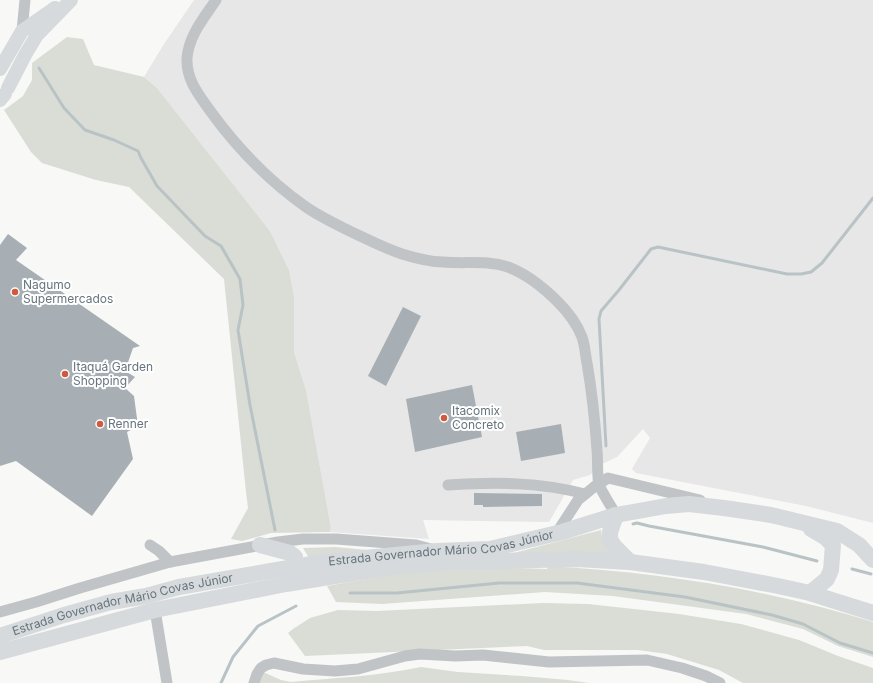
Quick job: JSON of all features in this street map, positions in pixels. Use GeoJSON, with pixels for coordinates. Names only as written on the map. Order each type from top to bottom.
{"type":"FeatureCollection","features":[{"type":"Feature","properties":{"kind":"highway","name":"Estrada Governador Mário Covas Júnior"},"geometry":{"type":"LineString","coordinates":[[0,636],[64,615],[111,602],[146,596],[179,587],[323,562],[438,551],[490,549],[556,534],[616,515],[666,506],[689,504],[724,508],[771,515],[837,531],[859,544],[873,560]]}},
{"type":"Feature","properties":{"kind":"highway"},"geometry":{"type":"LineString","coordinates":[[616,515],[610,532],[610,540],[630,562]]}},
{"type":"Feature","properties":{"kind":"highway"},"geometry":{"type":"LineString","coordinates":[[800,523],[826,538],[833,545],[831,570],[827,579],[810,593]]}},
{"type":"Feature","properties":{"kind":"highway"},"geometry":{"type":"LineString","coordinates":[[260,545],[290,553],[295,557],[295,567],[291,576],[272,587]]}},
{"type":"Feature","properties":{"kind":"highway","name":"Estrada Governador Mário Covas Júnior"},"geometry":{"type":"LineString","coordinates":[[0,652],[155,610],[272,587],[391,567],[457,562],[576,559],[630,562],[743,579],[810,593],[873,613]]}},
{"type":"Feature","properties":{"kind":"main road"},"geometry":{"type":"LineString","coordinates":[[0,69],[22,31],[66,0]]}},
{"type":"Feature","properties":{"kind":"main road"},"geometry":{"type":"LineString","coordinates":[[3,94],[34,40],[71,0]]}},
{"type":"Feature","properties":{"kind":"main road"},"geometry":{"type":"LineString","coordinates":[[0,76],[5,79],[8,85],[3,94]]}},
{"type":"Feature","properties":{"kind":"street"},"geometry":{"type":"LineString","coordinates":[[22,31],[25,0]]}},
{"type":"Feature","properties":{"kind":"street"},"geometry":{"type":"LineString","coordinates":[[216,0],[194,32],[191,39],[187,58],[191,82],[218,122],[242,151],[271,180],[307,208],[338,226],[400,254],[442,262],[493,264],[523,274],[536,282],[549,293],[568,313],[582,336],[590,378],[598,458],[599,484],[616,515]]}},
{"type":"Feature","properties":{"kind":"street"},"geometry":{"type":"LineString","coordinates":[[556,534],[578,500],[608,478],[755,513]]}},
{"type":"Feature","properties":{"kind":"street"},"geometry":{"type":"LineString","coordinates":[[448,485],[513,483],[566,489],[586,494]]}},
{"type":"Feature","properties":{"kind":"street"},"geometry":{"type":"LineString","coordinates":[[0,612],[170,562],[278,542],[303,539],[336,538],[416,545],[438,551]]}},
{"type":"Feature","properties":{"kind":"street"},"geometry":{"type":"LineString","coordinates":[[150,545],[170,562]]}},
{"type":"Feature","properties":{"kind":"street"},"geometry":{"type":"LineString","coordinates":[[155,610],[168,683]]}},
{"type":"Feature","properties":{"kind":"street"},"geometry":{"type":"LineString","coordinates":[[254,683],[261,668],[274,663],[303,669],[335,671],[358,669],[405,656],[420,654],[455,656],[482,655],[549,662],[647,660],[682,668],[706,676],[720,683]]}},
{"type":"Feature","properties":{"kind":"shaded area"},"geometry":{"type":"Polygon","coordinates":[[[194,0],[873,0],[873,523],[806,506],[636,473],[632,469],[650,438],[643,429],[617,457],[602,464],[590,475],[573,480],[549,522],[423,520],[429,539],[330,532],[331,528],[306,390],[294,352],[294,296],[289,270],[270,231],[157,88],[144,77],[194,0]]]}},
{"type":"Feature","properties":{"kind":"shaded area"},"geometry":{"type":"Polygon","coordinates":[[[67,37],[83,39],[94,65],[144,77],[157,88],[270,231],[289,270],[294,296],[294,352],[306,390],[331,528],[330,532],[271,533],[242,541],[231,539],[248,508],[224,279],[129,187],[96,180],[42,163],[31,152],[4,110],[23,96],[32,80],[32,63],[67,37]]]}},
{"type":"Feature","properties":{"kind":"shaded area"},"geometry":{"type":"Polygon","coordinates":[[[601,530],[602,536],[611,556],[510,554],[601,530]]]}},
{"type":"Feature","properties":{"kind":"shaded area"},"geometry":{"type":"Polygon","coordinates":[[[335,547],[368,550],[309,558],[303,548],[335,547]]]}},
{"type":"Feature","properties":{"kind":"shaded area"},"geometry":{"type":"Polygon","coordinates":[[[548,566],[630,573],[712,584],[753,591],[833,610],[873,622],[873,657],[838,646],[803,629],[746,614],[613,596],[545,592],[382,604],[336,602],[327,586],[405,572],[485,567],[547,569],[548,566]]]}},
{"type":"Feature","properties":{"kind":"shaded area"},"geometry":{"type":"Polygon","coordinates":[[[543,603],[588,604],[679,614],[741,624],[799,640],[873,668],[873,683],[743,683],[719,670],[667,654],[638,650],[544,650],[527,646],[305,656],[288,633],[310,618],[338,610],[377,611],[543,603]]]}},
{"type":"Feature","properties":{"kind":"shaded area"},"geometry":{"type":"Polygon","coordinates":[[[421,667],[458,672],[522,676],[589,683],[257,683],[263,672],[281,680],[291,682],[373,675],[421,667]]]}},
{"type":"Feature","properties":{"kind":"building","name":"Itaquá Garden Shopping"},"geometry":{"type":"Polygon","coordinates":[[[8,234],[27,248],[16,260],[140,346],[133,348],[125,371],[135,377],[125,388],[134,396],[138,426],[127,432],[133,459],[92,516],[16,461],[0,466],[0,245],[8,234]]]}},
{"type":"Feature","properties":{"kind":"building"},"geometry":{"type":"Polygon","coordinates":[[[403,307],[421,316],[386,386],[368,376],[403,307]]]}},
{"type":"Feature","properties":{"kind":"building","name":"Itacomix Concreto"},"geometry":{"type":"Polygon","coordinates":[[[472,385],[482,437],[415,452],[406,399],[472,385]]]}},
{"type":"Feature","properties":{"kind":"building"},"geometry":{"type":"Polygon","coordinates":[[[561,424],[565,453],[521,461],[516,432],[561,424]]]}},
{"type":"Feature","properties":{"kind":"building"},"geometry":{"type":"Polygon","coordinates":[[[474,493],[542,494],[542,506],[483,507],[483,505],[474,505],[474,493]]]}},
{"type":"Feature","properties":{"kind":"waterway"},"geometry":{"type":"LineString","coordinates":[[39,68],[64,108],[85,130],[114,140],[138,151],[157,186],[205,236],[221,246],[240,279],[243,305],[238,330],[250,405],[275,530]]}},
{"type":"Feature","properties":{"kind":"waterway"},"geometry":{"type":"LineString","coordinates":[[606,446],[599,319],[601,311],[651,249],[658,247],[787,274],[811,272],[822,263],[873,198]]}},
{"type":"Feature","properties":{"kind":"waterway"},"geometry":{"type":"LineString","coordinates":[[633,524],[637,523],[763,547],[817,561]]}},
{"type":"Feature","properties":{"kind":"waterway"},"geometry":{"type":"LineString","coordinates":[[852,569],[871,574]]}},
{"type":"Feature","properties":{"kind":"waterway"},"geometry":{"type":"LineString","coordinates":[[350,593],[397,593],[499,583],[577,583],[685,597],[772,615],[803,624],[840,643],[873,653]]}},
{"type":"Feature","properties":{"kind":"waterway"},"geometry":{"type":"LineString","coordinates":[[221,683],[233,657],[258,626],[296,606]]}},
{"type":"Feature","properties":{"kind":"place","name":"Nagumo Supermercados"},"geometry":{"type":"Point","coordinates":[15,292]}},
{"type":"Feature","properties":{"kind":"place","name":"Itaquá Garden Shopping"},"geometry":{"type":"Point","coordinates":[65,374]}},
{"type":"Feature","properties":{"kind":"place","name":"Itacomix Concreto"},"geometry":{"type":"Point","coordinates":[444,418]}},
{"type":"Feature","properties":{"kind":"place","name":"Renner"},"geometry":{"type":"Point","coordinates":[100,424]}}]}
